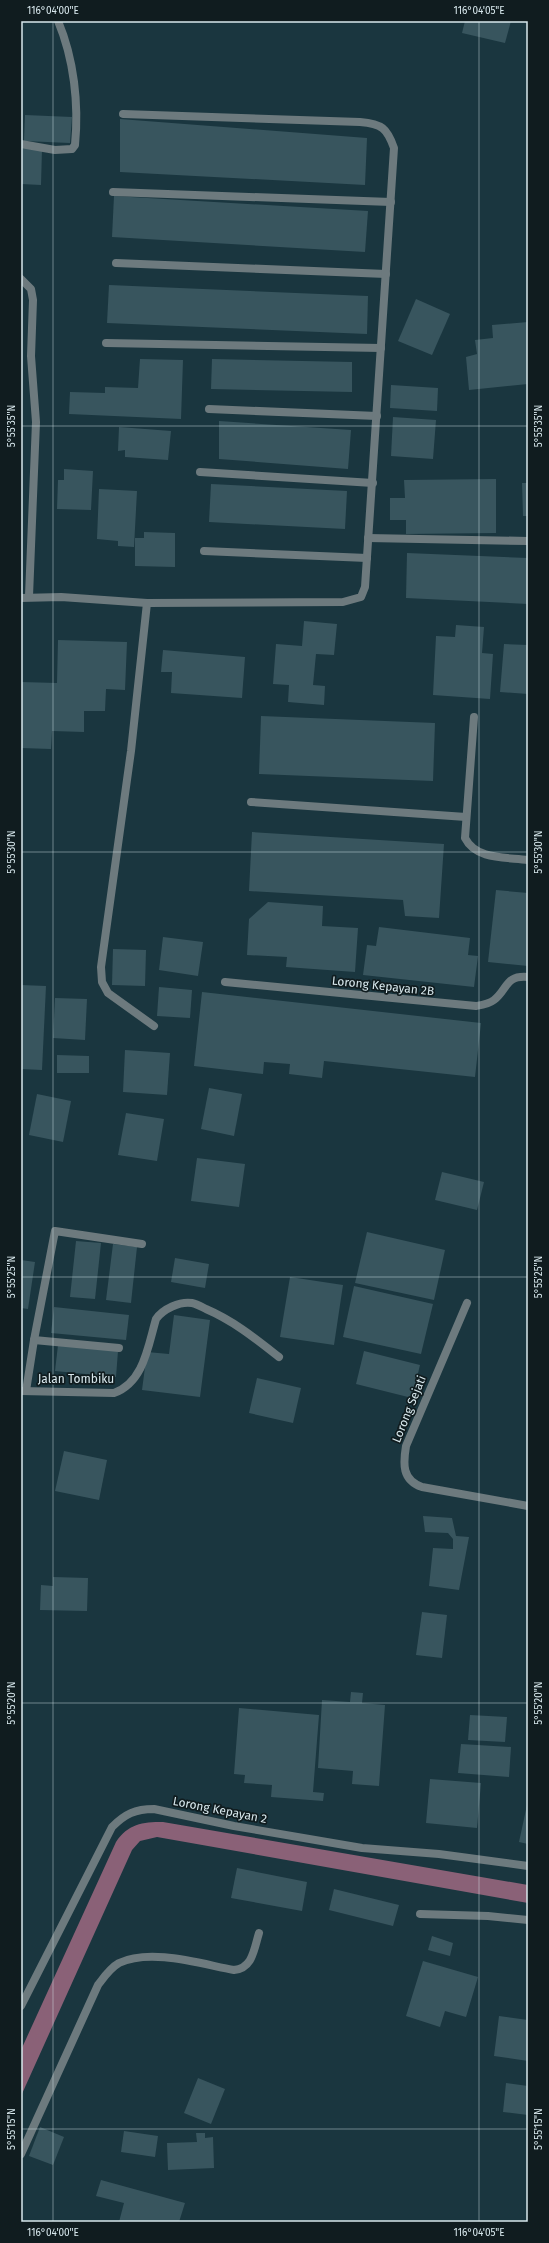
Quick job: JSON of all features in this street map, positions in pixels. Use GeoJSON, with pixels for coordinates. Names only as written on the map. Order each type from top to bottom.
{"type":"FeatureCollection","features":[{"type":"Feature","properties":{"kind":"street"},"geometry":{"type":"LineString","coordinates":[[21,144],[55,150],[72,149],[75,145],[75,96],[67,42],[58,21]]}},
{"type":"Feature","properties":{"kind":"street"},"geometry":{"type":"LineString","coordinates":[[21,279],[31,289],[33,300],[31,356],[36,422],[25,597],[147,603],[343,602],[361,597],[365,586],[373,483],[391,202],[394,148],[390,135],[383,127],[374,123],[123,114]]}},
{"type":"Feature","properties":{"kind":"street"},"geometry":{"type":"LineString","coordinates":[[112,192],[391,202]]}},
{"type":"Feature","properties":{"kind":"street"},"geometry":{"type":"LineString","coordinates":[[116,264],[386,274]]}},
{"type":"Feature","properties":{"kind":"street"},"geometry":{"type":"LineString","coordinates":[[106,342],[381,348]]}},
{"type":"Feature","properties":{"kind":"street"},"geometry":{"type":"LineString","coordinates":[[209,409],[377,416]]}},
{"type":"Feature","properties":{"kind":"street"},"geometry":{"type":"LineString","coordinates":[[200,472],[373,483]]}},
{"type":"Feature","properties":{"kind":"street"},"geometry":{"type":"LineString","coordinates":[[368,538],[528,541]]}},
{"type":"Feature","properties":{"kind":"street"},"geometry":{"type":"LineString","coordinates":[[204,551],[367,558]]}},
{"type":"Feature","properties":{"kind":"street"},"geometry":{"type":"LineString","coordinates":[[147,603],[131,750],[102,967],[102,982],[108,993],[154,1026]]}},
{"type":"Feature","properties":{"kind":"street"},"geometry":{"type":"LineString","coordinates":[[474,717],[465,838],[470,847],[489,855],[528,860]]}},
{"type":"Feature","properties":{"kind":"street"},"geometry":{"type":"LineString","coordinates":[[251,802],[466,817]]}},
{"type":"Feature","properties":{"kind":"street","name":"Lorong Kepayan 2B"},"geometry":{"type":"LineString","coordinates":[[225,982],[476,1006],[493,1000],[509,980],[519,976],[528,977]]}},
{"type":"Feature","properties":{"kind":"street"},"geometry":{"type":"LineString","coordinates":[[24,1391],[55,1232],[142,1244]]}},
{"type":"Feature","properties":{"kind":"street","name":"Jalan Tombiku"},"geometry":{"type":"LineString","coordinates":[[24,1391],[114,1393],[122,1390],[131,1384],[139,1374],[156,1319],[161,1312],[176,1306],[192,1303],[216,1313],[239,1326],[279,1357]]}},
{"type":"Feature","properties":{"kind":"street","name":"Lorong Sejati"},"geometry":{"type":"LineString","coordinates":[[467,1303],[406,1446],[404,1462],[407,1475],[413,1483],[422,1487],[528,1506]]}},
{"type":"Feature","properties":{"kind":"street"},"geometry":{"type":"LineString","coordinates":[[34,1340],[119,1348]]}},
{"type":"Feature","properties":{"kind":"street","name":"Lorong Kepayan 2"},"geometry":{"type":"LineString","coordinates":[[21,2006],[112,1827],[121,1818],[135,1811],[154,1809],[234,1826],[362,1848],[439,1854],[528,1866]]}},
{"type":"Feature","properties":{"kind":"street"},"geometry":{"type":"LineString","coordinates":[[420,1914],[488,1916],[528,1920]]}},
{"type":"Feature","properties":{"kind":"street"},"geometry":{"type":"LineString","coordinates":[[21,2154],[98,1985],[108,1971],[119,1964],[134,1958],[158,1957],[234,1970],[242,1969],[251,1961],[259,1933]]}},
{"type":"Feature","properties":{"kind":"shaded area"},"geometry":{"type":"Polygon","coordinates":[[[163,1822],[528,1885],[528,1903],[157,1837],[140,1841],[132,1850],[21,2096],[21,2050],[116,1842],[125,1831],[136,1825],[163,1822]]]}},
{"type":"Feature","properties":{"kind":"building"},"geometry":{"type":"Polygon","coordinates":[[[465,21],[511,21],[505,43],[462,33],[465,21]]]}},
{"type":"Feature","properties":{"kind":"building"},"geometry":{"type":"Polygon","coordinates":[[[25,115],[72,117],[70,143],[24,141],[25,115]]]}},
{"type":"Feature","properties":{"kind":"building"},"geometry":{"type":"Polygon","coordinates":[[[120,119],[367,138],[365,185],[120,172],[120,119]]]}},
{"type":"Feature","properties":{"kind":"building"},"geometry":{"type":"Polygon","coordinates":[[[21,148],[42,149],[41,185],[21,184],[21,148]]]}},
{"type":"Feature","properties":{"kind":"building"},"geometry":{"type":"Polygon","coordinates":[[[114,196],[368,211],[365,252],[112,237],[114,196]]]}},
{"type":"Feature","properties":{"kind":"building"},"geometry":{"type":"Polygon","coordinates":[[[109,285],[368,296],[367,334],[107,323],[109,285]]]}},
{"type":"Feature","properties":{"kind":"building"},"geometry":{"type":"Polygon","coordinates":[[[416,299],[450,314],[432,355],[398,341],[416,299]]]}},
{"type":"Feature","properties":{"kind":"building"},"geometry":{"type":"Polygon","coordinates":[[[528,322],[528,384],[469,390],[466,357],[477,354],[475,340],[493,338],[492,325],[528,322]]]}},
{"type":"Feature","properties":{"kind":"building"},"geometry":{"type":"Polygon","coordinates":[[[140,359],[183,360],[181,419],[69,414],[70,392],[105,393],[105,387],[138,388],[140,359]]]}},
{"type":"Feature","properties":{"kind":"building"},"geometry":{"type":"Polygon","coordinates":[[[212,359],[352,362],[352,392],[211,389],[212,359]]]}},
{"type":"Feature","properties":{"kind":"building"},"geometry":{"type":"Polygon","coordinates":[[[391,385],[438,388],[437,411],[390,408],[391,385]]]}},
{"type":"Feature","properties":{"kind":"building"},"geometry":{"type":"Polygon","coordinates":[[[393,417],[436,420],[433,459],[391,456],[393,417]]]}},
{"type":"Feature","properties":{"kind":"building"},"geometry":{"type":"Polygon","coordinates":[[[219,421],[351,430],[348,469],[219,459],[219,421]]]}},
{"type":"Feature","properties":{"kind":"building"},"geometry":{"type":"Polygon","coordinates":[[[119,427],[171,431],[168,460],[125,457],[125,450],[118,451],[119,427]]]}},
{"type":"Feature","properties":{"kind":"building"},"geometry":{"type":"Polygon","coordinates":[[[64,469],[93,471],[91,510],[57,509],[58,480],[64,480],[64,469]]]}},
{"type":"Feature","properties":{"kind":"building"},"geometry":{"type":"Polygon","coordinates":[[[496,479],[496,533],[406,534],[406,520],[390,520],[390,498],[405,498],[404,480],[496,479]]]}},
{"type":"Feature","properties":{"kind":"building"},"geometry":{"type":"Polygon","coordinates":[[[522,483],[528,483],[528,516],[523,516],[522,483]]]}},
{"type":"Feature","properties":{"kind":"building"},"geometry":{"type":"Polygon","coordinates":[[[211,484],[347,491],[345,529],[209,522],[211,484]]]}},
{"type":"Feature","properties":{"kind":"building"},"geometry":{"type":"Polygon","coordinates":[[[99,489],[137,491],[134,547],[118,546],[118,541],[97,539],[99,489]]]}},
{"type":"Feature","properties":{"kind":"building"},"geometry":{"type":"Polygon","coordinates":[[[144,532],[175,533],[175,567],[135,566],[135,538],[144,538],[144,532]]]}},
{"type":"Feature","properties":{"kind":"building"},"geometry":{"type":"Polygon","coordinates":[[[407,553],[528,558],[528,604],[406,598],[407,553]]]}},
{"type":"Feature","properties":{"kind":"building"},"geometry":{"type":"Polygon","coordinates":[[[304,621],[337,624],[334,655],[316,654],[313,685],[325,686],[324,705],[288,702],[289,685],[273,684],[276,644],[302,646],[304,621]]]}},
{"type":"Feature","properties":{"kind":"building"},"geometry":{"type":"Polygon","coordinates":[[[456,625],[484,627],[482,653],[493,654],[490,699],[433,695],[436,636],[455,637],[456,625]]]}},
{"type":"Feature","properties":{"kind":"building"},"geometry":{"type":"Polygon","coordinates":[[[58,640],[127,642],[125,690],[106,689],[105,711],[84,711],[84,732],[52,731],[51,749],[21,748],[21,682],[57,683],[58,640]]]}},
{"type":"Feature","properties":{"kind":"building"},"geometry":{"type":"Polygon","coordinates":[[[504,644],[528,645],[528,694],[500,692],[504,644]]]}},
{"type":"Feature","properties":{"kind":"building"},"geometry":{"type":"Polygon","coordinates":[[[163,650],[245,657],[242,698],[171,693],[172,672],[161,672],[163,650]]]}},
{"type":"Feature","properties":{"kind":"building"},"geometry":{"type":"Polygon","coordinates":[[[261,716],[435,723],[433,781],[259,774],[261,716]]]}},
{"type":"Feature","properties":{"kind":"building"},"geometry":{"type":"Polygon","coordinates":[[[252,832],[444,844],[439,918],[405,916],[403,900],[249,891],[252,832]]]}},
{"type":"Feature","properties":{"kind":"building"},"geometry":{"type":"Polygon","coordinates":[[[496,890],[528,893],[528,966],[488,962],[496,890]]]}},
{"type":"Feature","properties":{"kind":"building"},"geometry":{"type":"Polygon","coordinates":[[[268,902],[323,906],[322,926],[358,928],[355,972],[286,967],[287,957],[247,955],[249,919],[268,902]]]}},
{"type":"Feature","properties":{"kind":"building"},"geometry":{"type":"Polygon","coordinates":[[[379,927],[470,938],[468,955],[478,956],[474,987],[363,975],[367,945],[376,946],[379,927]]]}},
{"type":"Feature","properties":{"kind":"building"},"geometry":{"type":"Polygon","coordinates":[[[163,937],[203,942],[198,976],[159,970],[163,937]]]}},
{"type":"Feature","properties":{"kind":"building"},"geometry":{"type":"Polygon","coordinates":[[[113,949],[146,950],[145,986],[112,985],[113,949]]]}},
{"type":"Feature","properties":{"kind":"building"},"geometry":{"type":"Polygon","coordinates":[[[21,985],[46,986],[42,1070],[21,1069],[21,985]]]}},
{"type":"Feature","properties":{"kind":"building"},"geometry":{"type":"Polygon","coordinates":[[[159,987],[192,990],[190,1018],[157,1016],[159,987]]]}},
{"type":"Feature","properties":{"kind":"building"},"geometry":{"type":"Polygon","coordinates":[[[202,992],[481,1023],[475,1077],[324,1061],[322,1078],[289,1074],[290,1064],[264,1062],[263,1074],[194,1066],[202,992]]]}},
{"type":"Feature","properties":{"kind":"building"},"geometry":{"type":"Polygon","coordinates":[[[55,998],[87,999],[85,1040],[53,1038],[55,998]]]}},
{"type":"Feature","properties":{"kind":"building"},"geometry":{"type":"Polygon","coordinates":[[[125,1050],[170,1053],[167,1095],[123,1092],[125,1050]]]}},
{"type":"Feature","properties":{"kind":"building"},"geometry":{"type":"Polygon","coordinates":[[[57,1055],[89,1056],[89,1073],[57,1073],[57,1055]]]}},
{"type":"Feature","properties":{"kind":"building"},"geometry":{"type":"Polygon","coordinates":[[[209,1088],[242,1094],[234,1136],[201,1129],[209,1088]]]}},
{"type":"Feature","properties":{"kind":"building"},"geometry":{"type":"Polygon","coordinates":[[[37,1094],[71,1101],[63,1142],[29,1135],[37,1094]]]}},
{"type":"Feature","properties":{"kind":"building"},"geometry":{"type":"Polygon","coordinates":[[[126,1113],[164,1119],[157,1161],[118,1155],[126,1113]]]}},
{"type":"Feature","properties":{"kind":"building"},"geometry":{"type":"Polygon","coordinates":[[[197,1158],[245,1164],[239,1207],[191,1201],[197,1158]]]}},
{"type":"Feature","properties":{"kind":"building"},"geometry":{"type":"Polygon","coordinates":[[[442,1172],[484,1182],[477,1210],[435,1200],[442,1172]]]}},
{"type":"Feature","properties":{"kind":"building"},"geometry":{"type":"Polygon","coordinates":[[[367,1232],[445,1250],[434,1300],[355,1283],[367,1232]]]}},
{"type":"Feature","properties":{"kind":"building"},"geometry":{"type":"Polygon","coordinates":[[[76,1241],[101,1243],[95,1299],[70,1297],[76,1241]]]}},
{"type":"Feature","properties":{"kind":"building"},"geometry":{"type":"Polygon","coordinates":[[[113,1244],[137,1247],[131,1303],[106,1300],[113,1244]]]}},
{"type":"Feature","properties":{"kind":"building"},"geometry":{"type":"Polygon","coordinates":[[[175,1258],[209,1264],[205,1288],[171,1282],[175,1258]]]}},
{"type":"Feature","properties":{"kind":"building"},"geometry":{"type":"Polygon","coordinates":[[[21,1260],[35,1262],[28,1309],[21,1308],[21,1260]]]}},
{"type":"Feature","properties":{"kind":"building"},"geometry":{"type":"Polygon","coordinates":[[[290,1277],[343,1285],[334,1345],[280,1337],[290,1277]]]}},
{"type":"Feature","properties":{"kind":"building"},"geometry":{"type":"Polygon","coordinates":[[[354,1286],[433,1304],[421,1354],[343,1337],[354,1286]]]}},
{"type":"Feature","properties":{"kind":"building"},"geometry":{"type":"Polygon","coordinates":[[[54,1307],[129,1315],[126,1340],[51,1333],[54,1307]]]}},
{"type":"Feature","properties":{"kind":"building"},"geometry":{"type":"Polygon","coordinates":[[[174,1315],[210,1320],[200,1397],[142,1390],[147,1352],[169,1354],[174,1315]]]}},
{"type":"Feature","properties":{"kind":"building"},"geometry":{"type":"Polygon","coordinates":[[[58,1345],[118,1351],[116,1377],[55,1371],[58,1345]]]}},
{"type":"Feature","properties":{"kind":"building"},"geometry":{"type":"Polygon","coordinates":[[[364,1351],[420,1365],[412,1398],[356,1384],[364,1351]]]}},
{"type":"Feature","properties":{"kind":"building"},"geometry":{"type":"Polygon","coordinates":[[[257,1378],[301,1388],[293,1423],[249,1413],[257,1378]]]}},
{"type":"Feature","properties":{"kind":"building"},"geometry":{"type":"Polygon","coordinates":[[[64,1451],[107,1460],[99,1500],[55,1491],[64,1451]]]}},
{"type":"Feature","properties":{"kind":"building"},"geometry":{"type":"Polygon","coordinates":[[[423,1516],[452,1518],[456,1536],[469,1537],[459,1590],[429,1586],[433,1548],[453,1549],[453,1539],[448,1533],[425,1532],[423,1516]]]}},
{"type":"Feature","properties":{"kind":"building"},"geometry":{"type":"Polygon","coordinates":[[[53,1577],[88,1578],[87,1611],[40,1610],[41,1585],[53,1586],[53,1577]]]}},
{"type":"Feature","properties":{"kind":"building"},"geometry":{"type":"Polygon","coordinates":[[[422,1612],[447,1615],[442,1658],[416,1655],[422,1612]]]}},
{"type":"Feature","properties":{"kind":"building"},"geometry":{"type":"Polygon","coordinates":[[[351,1692],[363,1693],[362,1703],[385,1705],[379,1786],[352,1784],[353,1771],[318,1768],[322,1700],[350,1702],[351,1692]]]}},
{"type":"Feature","properties":{"kind":"building"},"geometry":{"type":"Polygon","coordinates":[[[239,1708],[319,1715],[313,1792],[324,1793],[323,1801],[271,1797],[272,1785],[244,1783],[245,1775],[234,1774],[239,1708]]]}},
{"type":"Feature","properties":{"kind":"building"},"geometry":{"type":"Polygon","coordinates":[[[470,1715],[507,1717],[505,1742],[468,1740],[470,1715]]]}},
{"type":"Feature","properties":{"kind":"building"},"geometry":{"type":"Polygon","coordinates":[[[461,1744],[511,1747],[509,1777],[458,1773],[461,1744]]]}},
{"type":"Feature","properties":{"kind":"building"},"geometry":{"type":"Polygon","coordinates":[[[430,1779],[481,1783],[477,1828],[426,1823],[430,1779]]]}},
{"type":"Feature","properties":{"kind":"building"},"geometry":{"type":"Polygon","coordinates":[[[528,1805],[528,1844],[519,1842],[528,1805]]]}},
{"type":"Feature","properties":{"kind":"building"},"geometry":{"type":"Polygon","coordinates":[[[237,1868],[307,1882],[302,1911],[231,1898],[237,1868]]]}},
{"type":"Feature","properties":{"kind":"building"},"geometry":{"type":"Polygon","coordinates":[[[334,1889],[399,1905],[393,1926],[329,1910],[334,1889]]]}},
{"type":"Feature","properties":{"kind":"building"},"geometry":{"type":"Polygon","coordinates":[[[432,1936],[453,1943],[450,1956],[428,1950],[432,1936]]]}},
{"type":"Feature","properties":{"kind":"building"},"geometry":{"type":"Polygon","coordinates":[[[423,1961],[478,1977],[466,2017],[445,2011],[440,2027],[406,2016],[423,1961]]]}},
{"type":"Feature","properties":{"kind":"building"},"geometry":{"type":"Polygon","coordinates":[[[499,2016],[528,2020],[528,2061],[494,2056],[499,2016]]]}},
{"type":"Feature","properties":{"kind":"building"},"geometry":{"type":"Polygon","coordinates":[[[198,2078],[225,2089],[211,2124],[184,2113],[198,2078]]]}},
{"type":"Feature","properties":{"kind":"building"},"geometry":{"type":"Polygon","coordinates":[[[506,2083],[528,2086],[528,2115],[503,2112],[506,2083]]]}},
{"type":"Feature","properties":{"kind":"building"},"geometry":{"type":"Polygon","coordinates":[[[40,2127],[64,2137],[53,2165],[29,2156],[40,2127]]]}},
{"type":"Feature","properties":{"kind":"building"},"geometry":{"type":"Polygon","coordinates":[[[124,2131],[158,2136],[155,2157],[121,2152],[124,2131]]]}},
{"type":"Feature","properties":{"kind":"building"},"geometry":{"type":"Polygon","coordinates":[[[196,2133],[205,2133],[205,2138],[213,2137],[214,2168],[168,2170],[167,2143],[197,2142],[196,2133]]]}},
{"type":"Feature","properties":{"kind":"building"},"geometry":{"type":"Polygon","coordinates":[[[101,2180],[185,2203],[179,2222],[119,2222],[124,2203],[96,2196],[101,2180]]]}}]}
